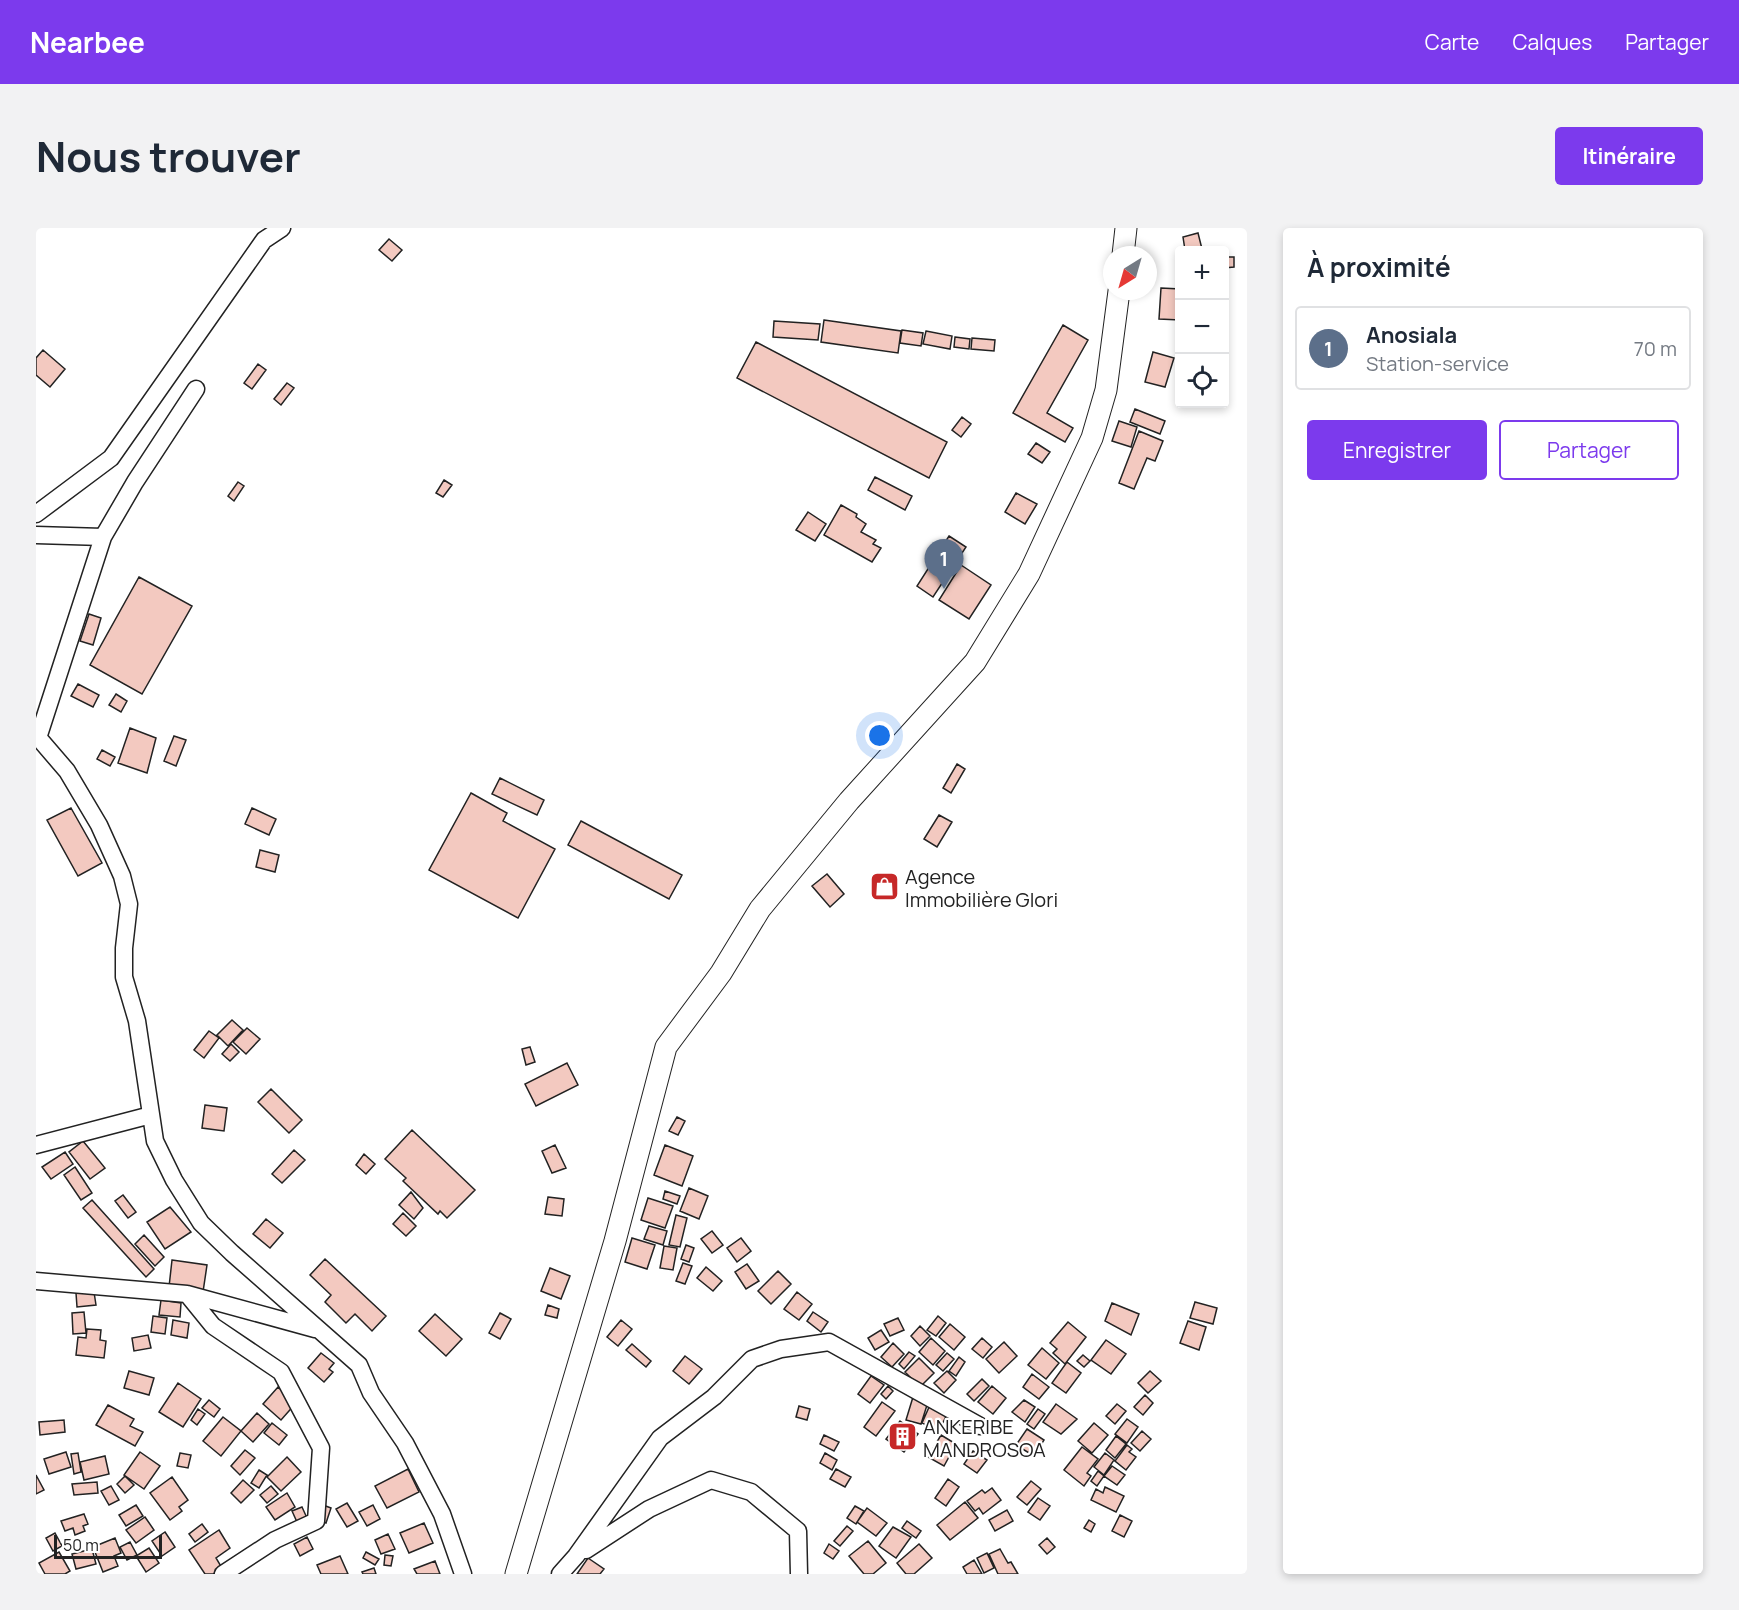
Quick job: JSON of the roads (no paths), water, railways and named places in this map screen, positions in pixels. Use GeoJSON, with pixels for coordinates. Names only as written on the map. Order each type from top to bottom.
{"type":"FeatureCollection","features":[{"type":"Feature","properties":{"kind":"main road"},"geometry":{"type":"LineString","coordinates":[[1124,246],[1126,228]]}},
{"type":"Feature","properties":{"kind":"main road"},"geometry":{"type":"LineString","coordinates":[[516,1574],[615,1241],[666,1047],[721,973],[760,909],[849,801],[975,662],[1029,574],[1092,438],[1106,390],[1118,300]]}},
{"type":"Feature","properties":{"kind":"street"},"geometry":{"type":"LineString","coordinates":[[36,514],[111,458],[264,240],[282,228]]}},
{"type":"Feature","properties":{"kind":"street"},"geometry":{"type":"LineString","coordinates":[[196,389],[135,482],[103,537],[37,736],[67,771],[99,825],[122,876],[129,904],[124,948],[124,977],[137,1021],[155,1141],[201,1223],[358,1365],[371,1393],[405,1443],[442,1514],[463,1574]]}},
{"type":"Feature","properties":{"kind":"street"},"geometry":{"type":"LineString","coordinates":[[36,535],[103,537]]}},
{"type":"Feature","properties":{"kind":"street"},"geometry":{"type":"LineString","coordinates":[[36,1145],[150,1115]]}},
{"type":"Feature","properties":{"kind":"street"},"geometry":{"type":"LineString","coordinates":[[36,1281],[187,1294],[320,1330]]}},
{"type":"Feature","properties":{"kind":"street"},"geometry":{"type":"LineString","coordinates":[[187,1294],[213,1326],[281,1372],[321,1448],[316,1521],[275,1540],[223,1574]]}},
{"type":"Feature","properties":{"kind":"street"},"geometry":{"type":"LineString","coordinates":[[560,1574],[576,1556],[660,1438],[714,1396],[753,1359],[781,1349],[829,1342],[980,1426]]}},
{"type":"Feature","properties":{"kind":"street"},"geometry":{"type":"LineString","coordinates":[[576,1556],[649,1509],[711,1480],[751,1492],[798,1531],[799,1574]]}},
{"type":"Feature","properties":{"kind":"place","name":"Anosiala"},"geometry":{"type":"Point","coordinates":[944,589]}},
{"type":"Feature","properties":{"kind":"place","name":"Agence Immobilière Glori"},"geometry":{"type":"Point","coordinates":[884,887]}},
{"type":"Feature","properties":{"kind":"place","name":"ANKERIBE MANDROSOA"},"geometry":{"type":"Point","coordinates":[902,1437]}}]}
